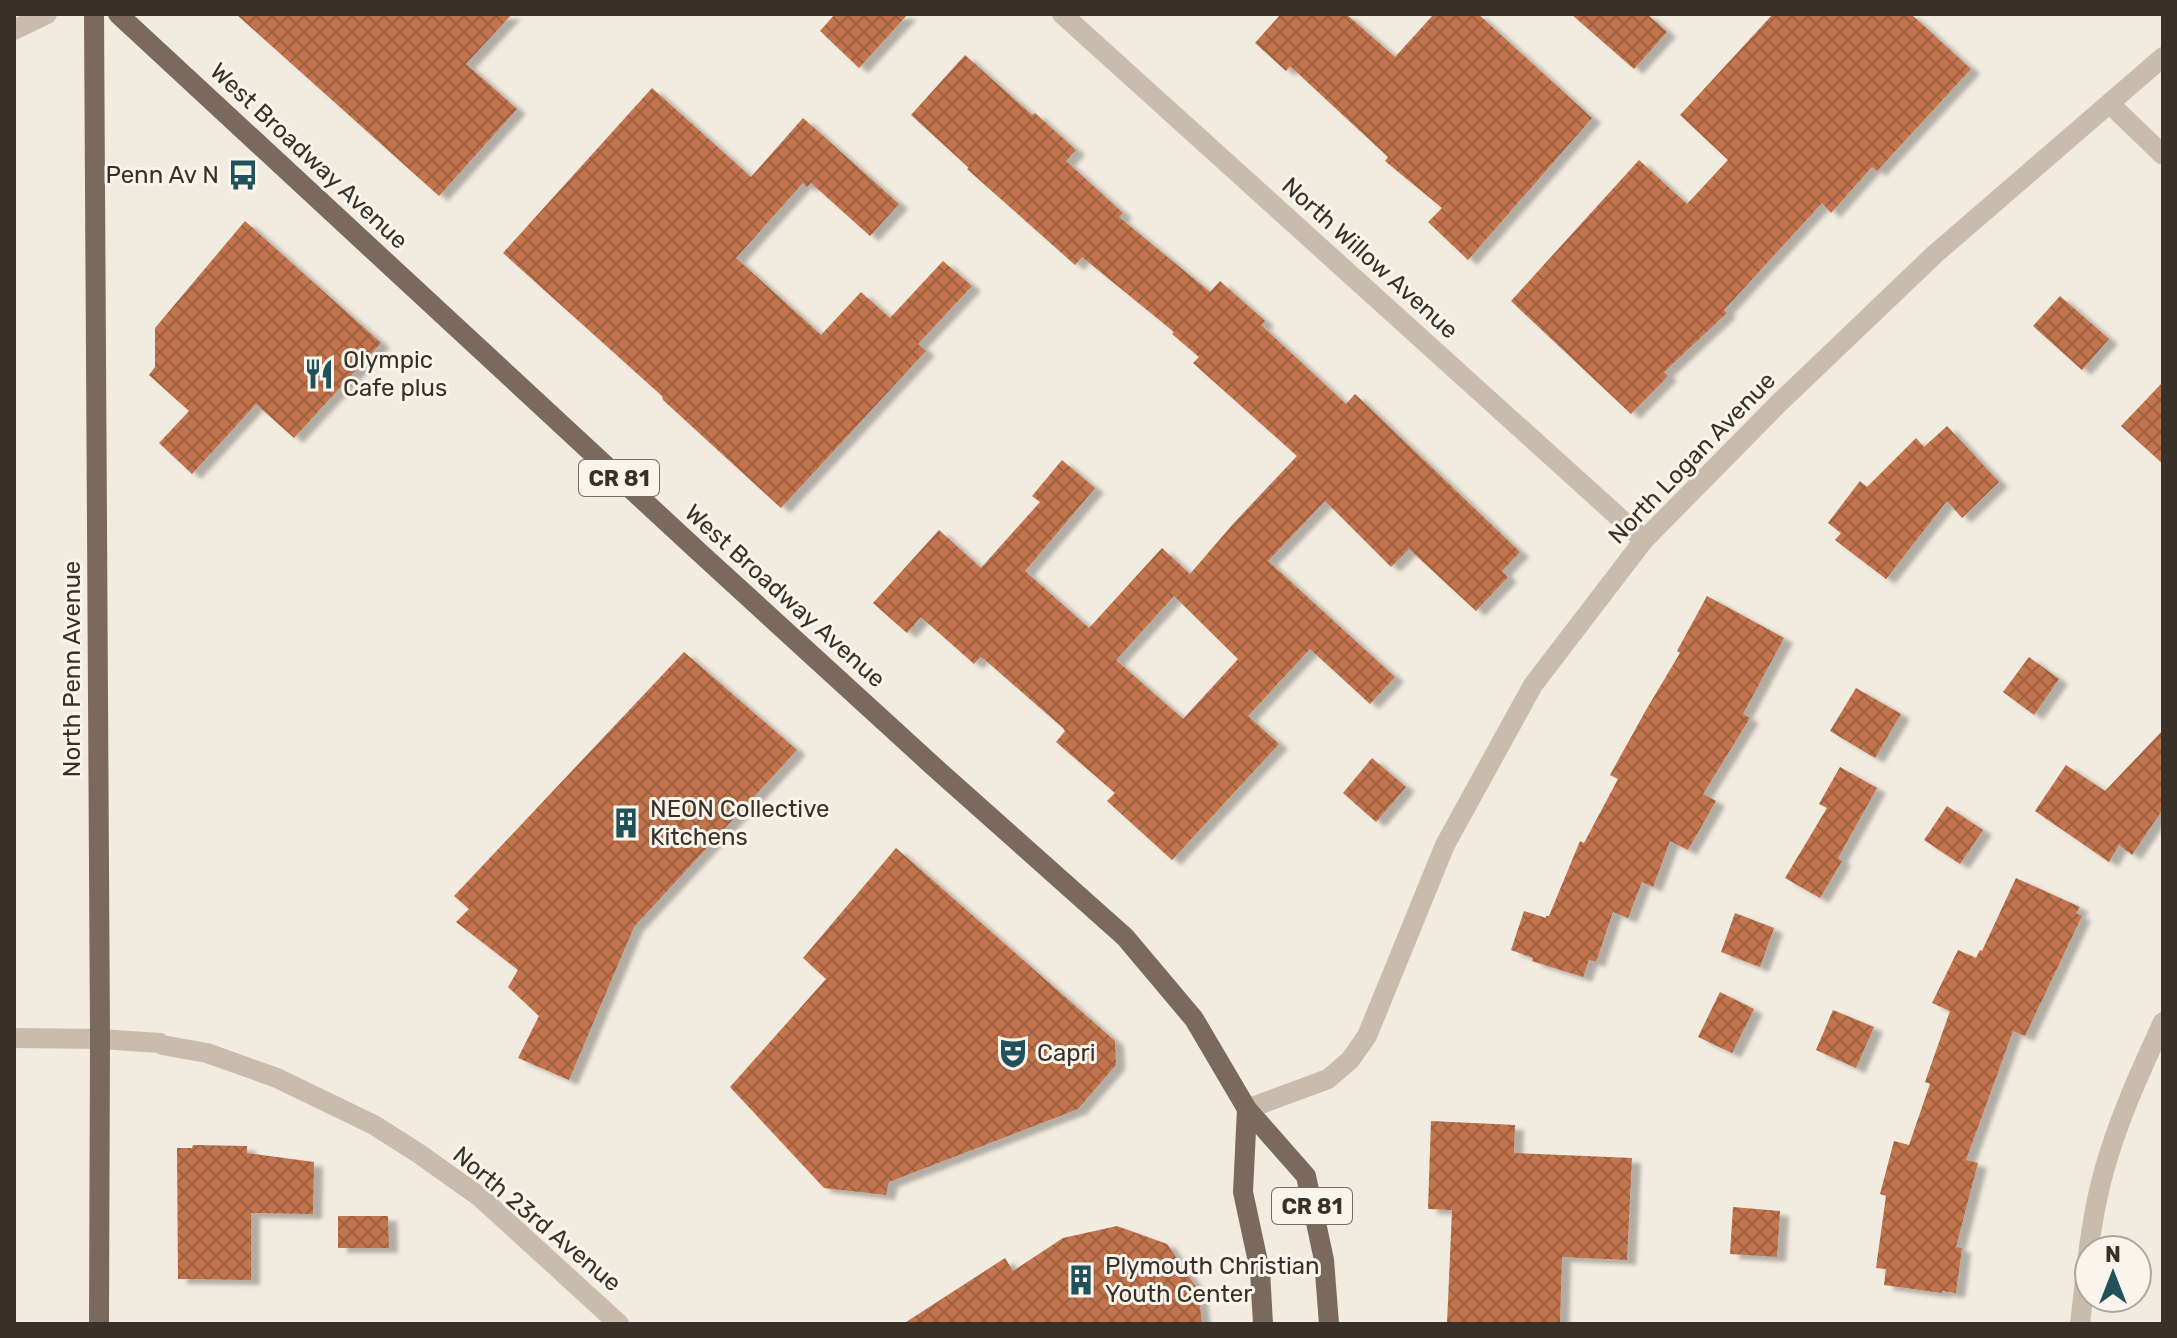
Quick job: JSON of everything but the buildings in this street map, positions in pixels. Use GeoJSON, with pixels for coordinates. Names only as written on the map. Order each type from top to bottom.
{"type":"FeatureCollection","features":[{"type":"Feature","properties":{"kind":"main road","name":"North Penn Avenue"},"geometry":{"type":"LineString","coordinates":[[94,14],[99,1324]]}},
{"type":"Feature","properties":{"kind":"main road","name":"West Broadway Avenue"},"geometry":{"type":"LineString","coordinates":[[118,14],[687,542],[1125,937],[1194,1019],[1247,1109],[1306,1176],[1324,1260],[1329,1324]]}},
{"type":"Feature","properties":{"kind":"main road","name":"CR 81"},"geometry":{"type":"LineString","coordinates":[[1247,1109],[1243,1192],[1260,1271],[1263,1324]]}},
{"type":"Feature","properties":{"kind":"street"},"geometry":{"type":"LineString","coordinates":[[14,30],[47,14]]}},
{"type":"Feature","properties":{"kind":"street","name":"North Willow Avenue"},"geometry":{"type":"LineString","coordinates":[[1062,14],[1644,540]]}},
{"type":"Feature","properties":{"kind":"street","name":"North Logan Avenue"},"geometry":{"type":"LineString","coordinates":[[1247,1109],[1328,1079],[1350,1060],[1367,1036],[1445,845],[1533,685],[1644,540],[1779,403],[1935,254],[2163,57]]}},
{"type":"Feature","properties":{"kind":"street"},"geometry":{"type":"LineString","coordinates":[[2110,104],[2163,155]]}},
{"type":"Feature","properties":{"kind":"street"},"geometry":{"type":"LineString","coordinates":[[2080,1324],[2088,1251],[2104,1172],[2138,1075],[2163,1022]]}},
{"type":"Feature","properties":{"kind":"street","name":"North 23rd Avenue"},"geometry":{"type":"LineString","coordinates":[[14,1038],[160,1043],[207,1053],[277,1078],[374,1125],[480,1197],[619,1324]]}},
{"type":"Feature","properties":{"kind":"place","name":"Penn Av N"},"geometry":{"type":"Point","coordinates":[243,175]}},
{"type":"Feature","properties":{"kind":"place","name":"Olympic Cafe plus"},"geometry":{"type":"Point","coordinates":[319,374]}},
{"type":"Feature","properties":{"kind":"place","name":"NEON Collective Kitchens"},"geometry":{"type":"Point","coordinates":[626,823]}},
{"type":"Feature","properties":{"kind":"place","name":"Capri"},"geometry":{"type":"Point","coordinates":[1013,1053]}},
{"type":"Feature","properties":{"kind":"place","name":"Plymouth Christian Youth Center"},"geometry":{"type":"Point","coordinates":[1081,1280]}}]}
